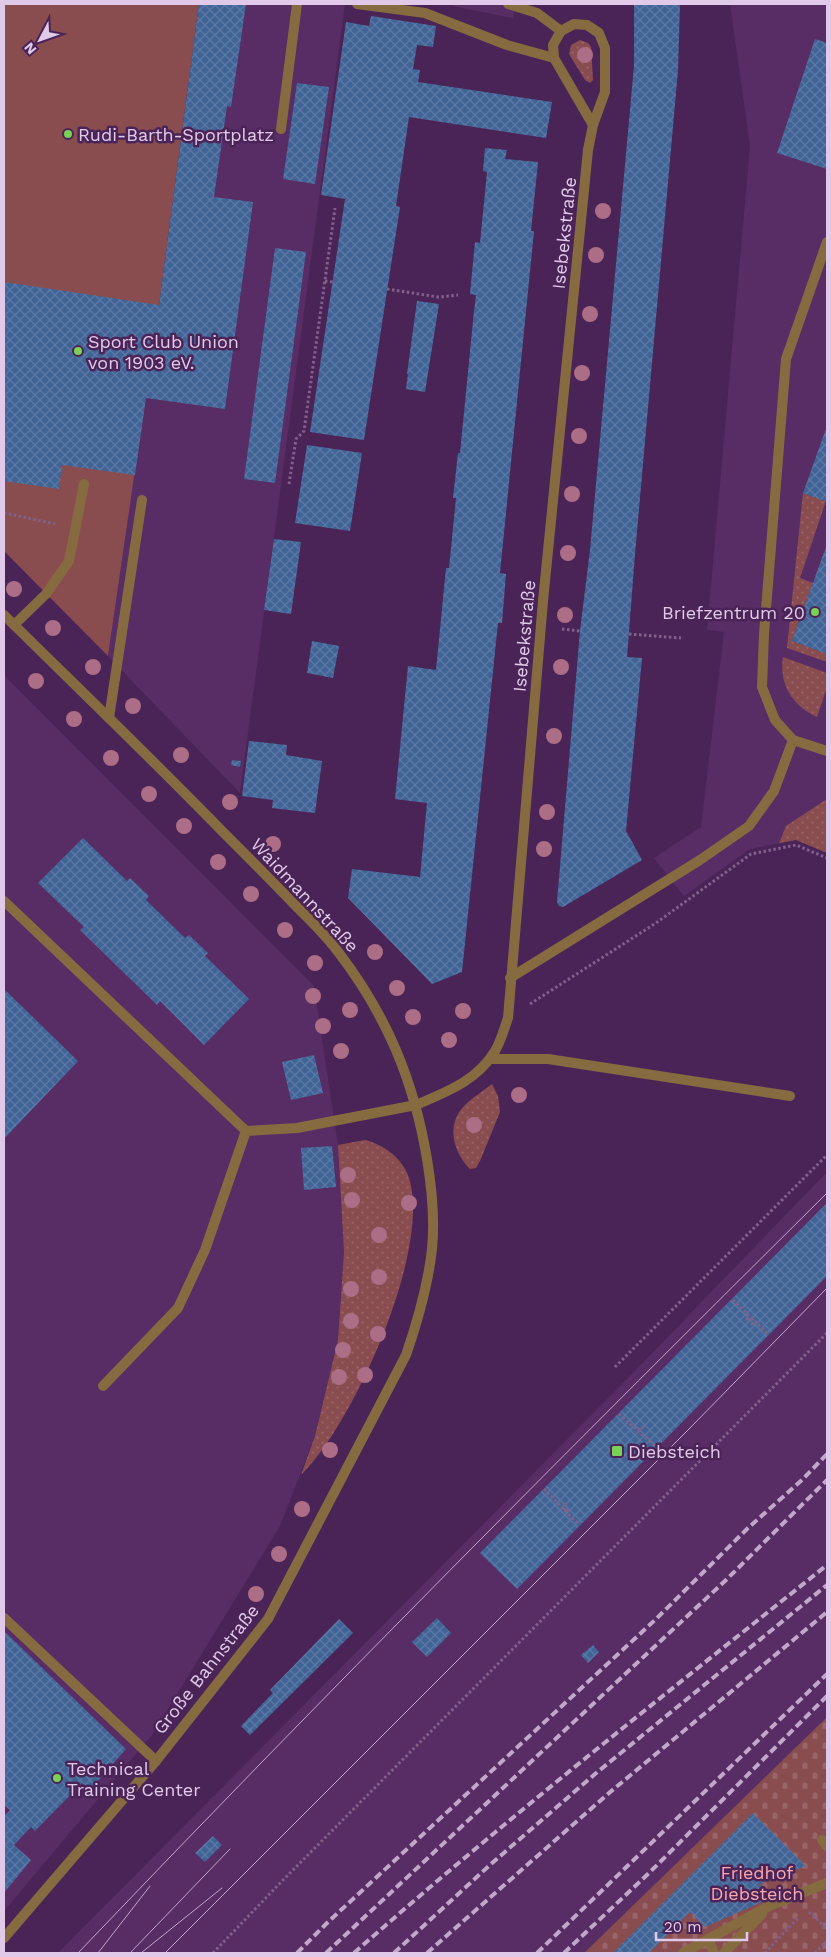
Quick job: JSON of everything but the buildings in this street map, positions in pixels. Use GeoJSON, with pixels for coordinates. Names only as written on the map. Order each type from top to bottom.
{"type":"FeatureCollection","features":[{"type":"Feature","properties":{"kind":"street"},"geometry":{"type":"LineString","coordinates":[[281,129],[297,4]]}},
{"type":"Feature","properties":{"kind":"street"},"geometry":{"type":"LineString","coordinates":[[357,4],[376,4],[425,14],[506,45],[554,58]]}},
{"type":"Feature","properties":{"kind":"street"},"geometry":{"type":"LineString","coordinates":[[508,4],[537,13],[561,31],[553,45],[554,58],[593,125]]}},
{"type":"Feature","properties":{"kind":"street","name":"Isebekstraße"},"geometry":{"type":"LineString","coordinates":[[246,1132],[297,1128],[416,1105],[466,1082],[483,1067],[496,1050],[508,1018],[545,582],[587,160],[593,125],[605,92],[605,48],[599,34],[587,25],[574,24],[561,31]]}},
{"type":"Feature","properties":{"kind":"street"},"geometry":{"type":"LineString","coordinates":[[827,242],[786,359],[764,634],[762,687],[775,720],[793,740],[827,752]]}},
{"type":"Feature","properties":{"kind":"street"},"geometry":{"type":"LineString","coordinates":[[14,625],[46,594],[69,562],[84,484]]}},
{"type":"Feature","properties":{"kind":"street"},"geometry":{"type":"LineString","coordinates":[[109,718],[142,500]]}},
{"type":"Feature","properties":{"kind":"street","name":"Waidmannstraße"},"geometry":{"type":"LineString","coordinates":[[4,615],[188,796],[338,951],[375,1005],[404,1067],[416,1105],[432,1188],[432,1247],[429,1276]]}},
{"type":"Feature","properties":{"kind":"street"},"geometry":{"type":"LineString","coordinates":[[510,978],[700,860],[749,826],[774,791],[793,740]]}},
{"type":"Feature","properties":{"kind":"street"},"geometry":{"type":"LineString","coordinates":[[4,901],[246,1132],[205,1250],[178,1308],[104,1386]]}},
{"type":"Feature","properties":{"kind":"street"},"geometry":{"type":"LineString","coordinates":[[490,1059],[548,1059],[790,1096]]}},
{"type":"Feature","properties":{"kind":"street","name":"Große Bahnstraße"},"geometry":{"type":"LineString","coordinates":[[4,1938],[156,1761],[268,1619],[406,1355],[419,1318],[429,1276]]}},
{"type":"Feature","properties":{"kind":"street"},"geometry":{"type":"LineString","coordinates":[[4,1618],[156,1761]]}},
{"type":"Feature","properties":{"kind":"street"},"geometry":{"type":"LineString","coordinates":[[683,1953],[769,1906],[827,1883]]}},
{"type":"Feature","properties":{"kind":"street"},"geometry":{"type":"LineString","coordinates":[[724,1953],[769,1906]]}},
{"type":"Feature","properties":{"kind":"street"},"geometry":{"type":"LineString","coordinates":[[708,1939],[714,1953]]}},
{"type":"Feature","properties":{"kind":"path"},"geometry":{"type":"LineString","coordinates":[[289,484],[296,439],[304,431],[335,208]]}},
{"type":"Feature","properties":{"kind":"path"},"geometry":{"type":"LineString","coordinates":[[325,281],[333,282]]}},
{"type":"Feature","properties":{"kind":"path"},"geometry":{"type":"LineString","coordinates":[[387,290],[438,297],[458,295]]}},
{"type":"Feature","properties":{"kind":"path"},"geometry":{"type":"LineString","coordinates":[[4,513],[76,528]]}},
{"type":"Feature","properties":{"kind":"path"},"geometry":{"type":"LineString","coordinates":[[629,634],[680,638]]}},
{"type":"Feature","properties":{"kind":"path"},"geometry":{"type":"LineString","coordinates":[[508,1018],[656,923],[751,854],[796,845],[827,858]]}},
{"type":"Feature","properties":{"kind":"path"},"geometry":{"type":"LineString","coordinates":[[615,1366],[827,1155]]}},
{"type":"Feature","properties":{"kind":"path"},"geometry":{"type":"LineString","coordinates":[[733,1300],[768,1334]]}},
{"type":"Feature","properties":{"kind":"path"},"geometry":{"type":"LineString","coordinates":[[746,1319],[752,1319]]}},
{"type":"Feature","properties":{"kind":"path"},"geometry":{"type":"LineString","coordinates":[[752,1319],[752,1325]]}},
{"type":"Feature","properties":{"kind":"path"},"geometry":{"type":"LineString","coordinates":[[213,1953],[283,1880],[827,1332]]}},
{"type":"Feature","properties":{"kind":"path"},"geometry":{"type":"LineString","coordinates":[[619,1414],[656,1447]]}},
{"type":"Feature","properties":{"kind":"path"},"geometry":{"type":"LineString","coordinates":[[639,1430],[644,1426]]}},
{"type":"Feature","properties":{"kind":"path"},"geometry":{"type":"LineString","coordinates":[[544,1490],[579,1525]]}},
{"type":"Feature","properties":{"kind":"path"},"geometry":{"type":"LineString","coordinates":[[565,1503],[565,1511]]}},
{"type":"Feature","properties":{"kind":"path"},"geometry":{"type":"LineString","coordinates":[[565,1511],[571,1510]]}},
{"type":"Feature","properties":{"kind":"path"},"geometry":{"type":"LineString","coordinates":[[806,1910],[827,1929]]}},
{"type":"Feature","properties":{"kind":"path"},"geometry":{"type":"LineString","coordinates":[[766,1953],[799,1917]]}},
{"type":"Feature","properties":{"kind":"path"},"geometry":{"type":"LineString","coordinates":[[815,1953],[827,1940]]}},
{"type":"Feature","properties":{"kind":"shaded area"},"geometry":{"type":"Polygon","coordinates":[[[199,4],[345,4],[240,793],[108,656],[175,191],[199,4]]]}},
{"type":"Feature","properties":{"kind":"shaded area"},"geometry":{"type":"Polygon","coordinates":[[[450,4],[515,4],[513,18],[450,4]]]}},
{"type":"Feature","properties":{"kind":"shaded area"},"geometry":{"type":"Polygon","coordinates":[[[730,4],[827,4],[827,853],[796,840],[750,849],[684,896],[654,858],[701,827],[724,632],[707,630],[750,146],[730,4]]]}},
{"type":"Feature","properties":{"kind":"shaded area"},"geometry":{"type":"Polygon","coordinates":[[[4,675],[314,986],[338,1145],[344,1252],[338,1340],[315,1436],[280,1526],[152,1735],[4,1911],[4,675]]]}},
{"type":"Feature","properties":{"kind":"shaded area"},"geometry":{"type":"Polygon","coordinates":[[[827,1172],[827,1717],[584,1953],[58,1953],[634,1372],[827,1172]]]}},
{"type":"Feature","properties":{"kind":"green space","name":"Sport Club Union von 1903 eV."},"geometry":{"type":"Polygon","coordinates":[[[4,4],[199,4],[159,305],[108,656],[4,551],[4,4]]]}},
{"type":"Feature","properties":{"kind":"green space"},"geometry":{"type":"Polygon","coordinates":[[[580,40],[588,43],[591,47],[593,80],[590,83],[585,80],[569,54],[571,45],[580,40]]]}},
{"type":"Feature","properties":{"kind":"green space"},"geometry":{"type":"Polygon","coordinates":[[[803,493],[826,501],[800,578],[813,583],[792,641],[827,654],[827,662],[787,648],[803,493]]]}},
{"type":"Feature","properties":{"kind":"green space"},"geometry":{"type":"Polygon","coordinates":[[[783,657],[827,673],[827,687],[817,717],[794,700],[789,693],[783,676],[783,657]]]}},
{"type":"Feature","properties":{"kind":"green space"},"geometry":{"type":"Polygon","coordinates":[[[827,799],[827,853],[796,840],[779,843],[786,826],[827,799]]]}},
{"type":"Feature","properties":{"kind":"green space"},"geometry":{"type":"Polygon","coordinates":[[[492,1084],[498,1096],[500,1112],[480,1161],[476,1168],[470,1169],[459,1155],[456,1147],[454,1138],[455,1121],[458,1113],[464,1106],[492,1084]]]}},
{"type":"Feature","properties":{"kind":"green space"},"geometry":{"type":"Polygon","coordinates":[[[365,1140],[390,1152],[401,1162],[408,1175],[413,1206],[410,1245],[399,1288],[384,1333],[365,1377],[322,1451],[301,1475],[315,1436],[338,1340],[344,1252],[338,1145],[365,1140]]]}},
{"type":"Feature","properties":{"kind":"green space","name":"Friedhof Diebsteich"},"geometry":{"type":"Polygon","coordinates":[[[827,1717],[827,1953],[584,1953],[827,1717]]]}},
{"type":"Feature","properties":{"kind":"tram line"},"geometry":{"type":"LineString","coordinates":[[78,1953],[450,1570],[827,1193]]}},
{"type":"Feature","properties":{"kind":"tram line"},"geometry":{"type":"LineString","coordinates":[[165,1953],[689,1429],[827,1288]]}},
{"type":"Feature","properties":{"kind":"tram line"},"geometry":{"type":"LineString","coordinates":[[130,1953],[230,1849]]}},
{"type":"Feature","properties":{"kind":"tram line"},"geometry":{"type":"LineString","coordinates":[[98,1953],[150,1886]]}},
{"type":"Feature","properties":{"kind":"tram line"},"geometry":{"type":"LineString","coordinates":[[141,1953],[222,1888]]}},
{"type":"Feature","properties":{"kind":"railway"},"geometry":{"type":"LineString","coordinates":[[297,1953],[327,1923],[655,1620],[748,1528],[803,1479],[827,1454]]}},
{"type":"Feature","properties":{"kind":"railway"},"geometry":{"type":"LineString","coordinates":[[326,1953],[726,1580],[827,1480]]}},
{"type":"Feature","properties":{"kind":"railway"},"geometry":{"type":"LineString","coordinates":[[354,1953],[529,1804],[827,1565]]}},
{"type":"Feature","properties":{"kind":"railway"},"geometry":{"type":"LineString","coordinates":[[394,1953],[491,1864],[595,1774],[827,1585]]}},
{"type":"Feature","properties":{"kind":"railway"},"geometry":{"type":"LineString","coordinates":[[427,1953],[609,1793],[827,1612]]}},
{"type":"Feature","properties":{"kind":"railway"},"geometry":{"type":"LineString","coordinates":[[537,1953],[827,1674]]}},
{"type":"Feature","properties":{"kind":"railway"},"geometry":{"type":"LineString","coordinates":[[564,1953],[649,1873],[827,1696]]}},
{"type":"Feature","properties":{"kind":"place","name":"Rudi-Barth-Sportplatz"},"geometry":{"type":"Point","coordinates":[68,134]}},
{"type":"Feature","properties":{"kind":"place","name":"Sport Club Union von 1903 eV."},"geometry":{"type":"Point","coordinates":[78,351]}},
{"type":"Feature","properties":{"kind":"place","name":"Briefzentrum 20"},"geometry":{"type":"Point","coordinates":[815,612]}},
{"type":"Feature","properties":{"kind":"place","name":"Diebsteich"},"geometry":{"type":"Point","coordinates":[617,1451]}},
{"type":"Feature","properties":{"kind":"place","name":"Technical Training Center"},"geometry":{"type":"Point","coordinates":[57,1778]}}]}
